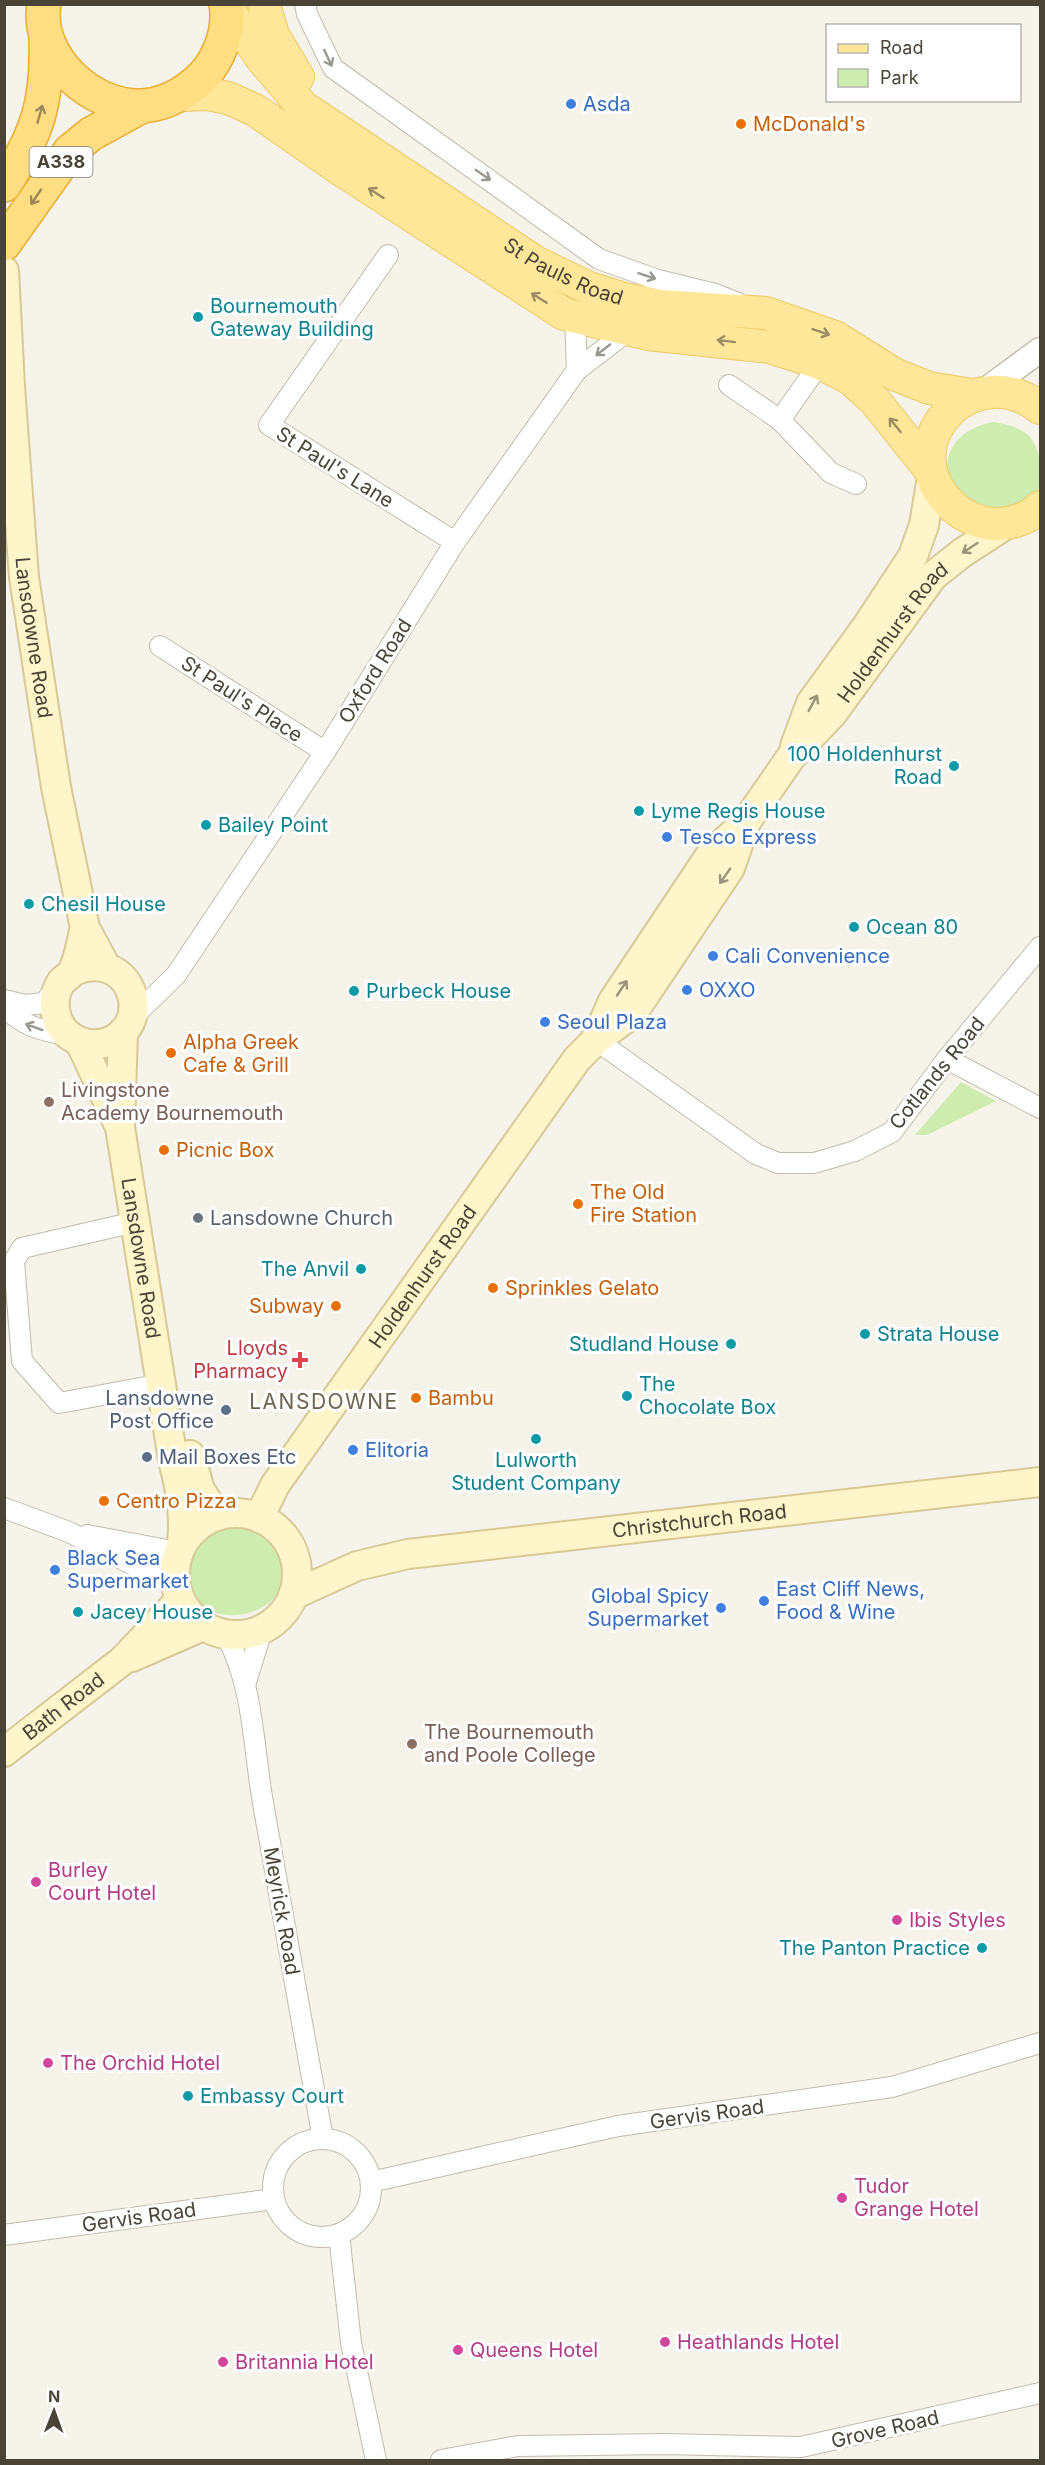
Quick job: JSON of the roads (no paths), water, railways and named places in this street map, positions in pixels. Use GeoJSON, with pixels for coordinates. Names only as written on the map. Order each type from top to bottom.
{"type":"FeatureCollection","features":[{"type":"Feature","properties":{"kind":"highway"},"geometry":{"type":"LineString","coordinates":[[45,4],[43,12],[46,39],[58,63],[76,81],[97,94],[119,103],[142,106],[181,95],[201,79],[216,58],[225,34],[227,6]]}},
{"type":"Feature","properties":{"kind":"highway","name":"A338"},"geometry":{"type":"LineString","coordinates":[[4,184],[16,167],[37,125],[45,98],[46,39]]}},
{"type":"Feature","properties":{"kind":"highway","name":"A338"},"geometry":{"type":"LineString","coordinates":[[4,244],[70,151],[91,134],[142,106]]}},
{"type":"Feature","properties":{"kind":"main road"},"geometry":{"type":"LineString","coordinates":[[264,4],[273,35],[309,95],[354,140]]}},
{"type":"Feature","properties":{"kind":"main road","name":"St Pauls Road"},"geometry":{"type":"LineString","coordinates":[[227,6],[262,59],[303,107],[535,262],[590,288],[624,298],[661,306],[766,313],[835,337],[894,374],[929,388],[978,394],[1011,392],[1030,400],[1041,408]]}},
{"type":"Feature","properties":{"kind":"main road","name":"St Pauls Road"},"geometry":{"type":"LineString","coordinates":[[181,95],[218,96],[255,110],[340,169],[564,314],[648,334],[770,347],[820,363],[851,379],[875,401],[932,474],[937,489],[952,507],[968,518],[987,524],[1027,519]]}},
{"type":"Feature","properties":{"kind":"main road","name":"Lansdowne Road"},"geometry":{"type":"LineString","coordinates":[[4,271],[24,577],[56,787],[85,928],[112,970]]}},
{"type":"Feature","properties":{"kind":"main road"},"geometry":{"type":"LineString","coordinates":[[932,474],[930,457],[933,438],[941,420],[955,405],[978,394]]}},
{"type":"Feature","properties":{"kind":"main road","name":"Holdenhurst Road"},"geometry":{"type":"LineString","coordinates":[[791,757],[811,703],[867,626],[913,556],[924,525],[932,474]]}},
{"type":"Feature","properties":{"kind":"main road","name":"Holdenhurst Road"},"geometry":{"type":"LineString","coordinates":[[259,1518],[275,1485],[578,1059],[596,1040],[613,1001],[711,854],[746,822],[791,757],[832,714],[933,576],[962,553],[1027,519]]}},
{"type":"Feature","properties":{"kind":"main road","name":"Lansdowne Road"},"geometry":{"type":"LineString","coordinates":[[67,977],[85,928]]}},
{"type":"Feature","properties":{"kind":"main road"},"geometry":{"type":"LineString","coordinates":[[95,965],[112,970],[127,982],[134,1006],[127,1026],[114,1040],[103,1044],[75,1039],[59,1022],[54,1004],[56,992],[67,977],[95,965]]}},
{"type":"Feature","properties":{"kind":"main road","name":"Lansdowne Road"},"geometry":{"type":"LineString","coordinates":[[127,1026],[120,1127],[184,1517],[180,1549]]}},
{"type":"Feature","properties":{"kind":"main road","name":"Lansdowne Road"},"geometry":{"type":"LineString","coordinates":[[75,1039],[120,1127]]}},
{"type":"Feature","properties":{"kind":"main road","name":"Lansdowne Road"},"geometry":{"type":"LineString","coordinates":[[163,1387],[185,1439],[200,1490],[217,1516]]}},
{"type":"Feature","properties":{"kind":"main road","name":"Christchurch Road"},"geometry":{"type":"LineString","coordinates":[[294,1595],[357,1566],[408,1554],[1041,1482]]}},
{"type":"Feature","properties":{"kind":"main road"},"geometry":{"type":"LineString","coordinates":[[245,1514],[259,1518],[275,1528],[294,1553],[297,1577],[294,1595],[286,1609],[262,1630],[244,1635],[215,1630],[189,1614],[178,1593],[174,1569],[180,1549],[191,1532],[203,1522],[217,1516],[245,1514]]}},
{"type":"Feature","properties":{"kind":"main road","name":"Christchurch Road"},"geometry":{"type":"LineString","coordinates":[[294,1553],[322,1563],[357,1566]]}},
{"type":"Feature","properties":{"kind":"main road","name":"Bath Road"},"geometry":{"type":"LineString","coordinates":[[4,1752],[122,1661],[178,1593]]}},
{"type":"Feature","properties":{"kind":"main road","name":"Bath Road"},"geometry":{"type":"LineString","coordinates":[[122,1661],[215,1630]]}},
{"type":"Feature","properties":{"kind":"street"},"geometry":{"type":"LineString","coordinates":[[305,4],[307,14],[333,68],[599,259],[658,280],[715,294],[766,313]]}},
{"type":"Feature","properties":{"kind":"street","name":"St Paul's Lane"},"geometry":{"type":"LineString","coordinates":[[388,255],[269,425],[455,542]]}},
{"type":"Feature","properties":{"kind":"street"},"geometry":{"type":"LineString","coordinates":[[575,317],[577,370]]}},
{"type":"Feature","properties":{"kind":"street","name":"Oxford Road"},"geometry":{"type":"LineString","coordinates":[[127,1026],[176,975],[324,752],[455,542],[577,370],[629,330]]}},
{"type":"Feature","properties":{"kind":"street"},"geometry":{"type":"LineString","coordinates":[[978,394],[1041,350]]}},
{"type":"Feature","properties":{"kind":"street"},"geometry":{"type":"LineString","coordinates":[[780,420],[820,363]]}},
{"type":"Feature","properties":{"kind":"street"},"geometry":{"type":"LineString","coordinates":[[729,385],[780,420],[831,473],[856,484]]}},
{"type":"Feature","properties":{"kind":"street","name":"St Paul's Place"},"geometry":{"type":"LineString","coordinates":[[159,646],[324,752]]}},
{"type":"Feature","properties":{"kind":"street","name":"Cotlands Road"},"geometry":{"type":"LineString","coordinates":[[596,1040],[756,1154],[778,1163],[795,1165],[836,1158],[869,1145],[892,1132],[947,1059],[1041,947]]}},
{"type":"Feature","properties":{"kind":"street"},"geometry":{"type":"LineString","coordinates":[[112,970],[147,983],[176,975]]}},
{"type":"Feature","properties":{"kind":"street"},"geometry":{"type":"LineString","coordinates":[[4,1000],[25,1005],[44,1003],[67,977]]}},
{"type":"Feature","properties":{"kind":"street"},"geometry":{"type":"LineString","coordinates":[[4,1007],[33,1028],[75,1039]]}},
{"type":"Feature","properties":{"kind":"street"},"geometry":{"type":"LineString","coordinates":[[947,1059],[1041,1108]]}},
{"type":"Feature","properties":{"kind":"street"},"geometry":{"type":"LineString","coordinates":[[135,1222],[22,1248],[14,1261],[22,1361],[59,1403],[163,1387]]}},
{"type":"Feature","properties":{"kind":"street"},"geometry":{"type":"LineString","coordinates":[[4,1508],[69,1532],[178,1593]]}},
{"type":"Feature","properties":{"kind":"street"},"geometry":{"type":"LineString","coordinates":[[69,1532],[180,1549]]}},
{"type":"Feature","properties":{"kind":"street","name":"Meyrick Road"},"geometry":{"type":"LineString","coordinates":[[215,1630],[236,1653],[246,1682],[262,1800],[323,2139]]}},
{"type":"Feature","properties":{"kind":"street","name":"Meyrick Road"},"geometry":{"type":"LineString","coordinates":[[246,1682],[262,1630]]}},
{"type":"Feature","properties":{"kind":"street","name":"Gervis Road"},"geometry":{"type":"LineString","coordinates":[[371,2182],[618,2126],[892,2087],[1041,2043]]}},
{"type":"Feature","properties":{"kind":"street"},"geometry":{"type":"LineString","coordinates":[[323,2139],[340,2142],[355,2151],[366,2164],[371,2182],[370,2199],[364,2215],[352,2227],[339,2234],[322,2237],[305,2234],[290,2225],[279,2212],[274,2199],[273,2182],[279,2165],[289,2152],[303,2142],[323,2139]]}},
{"type":"Feature","properties":{"kind":"street","name":"Gervis Road"},"geometry":{"type":"LineString","coordinates":[[4,2235],[274,2199]]}},
{"type":"Feature","properties":{"kind":"street"},"geometry":{"type":"LineString","coordinates":[[339,2234],[351,2343],[376,2460]]}},
{"type":"Feature","properties":{"kind":"street","name":"Grove Road"},"geometry":{"type":"LineString","coordinates":[[441,2460],[526,2446],[664,2444],[801,2447],[1041,2393]]}},
{"type":"Feature","properties":{"kind":"place","name":"Asda"},"geometry":{"type":"Point","coordinates":[571,104]}},
{"type":"Feature","properties":{"kind":"place","name":"McDonald's"},"geometry":{"type":"Point","coordinates":[741,124]}},
{"type":"Feature","properties":{"kind":"place","name":"Bournemouth Gateway Building"},"geometry":{"type":"Point","coordinates":[198,317]}},
{"type":"Feature","properties":{"kind":"place","name":"100 Holdenhurst Road"},"geometry":{"type":"Point","coordinates":[954,766]}},
{"type":"Feature","properties":{"kind":"place","name":"Lyme Regis House"},"geometry":{"type":"Point","coordinates":[639,811]}},
{"type":"Feature","properties":{"kind":"place","name":"Bailey Point"},"geometry":{"type":"Point","coordinates":[206,825]}},
{"type":"Feature","properties":{"kind":"place","name":"Tesco Express"},"geometry":{"type":"Point","coordinates":[667,837]}},
{"type":"Feature","properties":{"kind":"place","name":"Chesil House"},"geometry":{"type":"Point","coordinates":[29,904]}},
{"type":"Feature","properties":{"kind":"place","name":"Ocean 80"},"geometry":{"type":"Point","coordinates":[854,927]}},
{"type":"Feature","properties":{"kind":"place","name":"Cali Convenience"},"geometry":{"type":"Point","coordinates":[713,956]}},
{"type":"Feature","properties":{"kind":"place","name":"OXXO"},"geometry":{"type":"Point","coordinates":[687,990]}},
{"type":"Feature","properties":{"kind":"place","name":"Purbeck House"},"geometry":{"type":"Point","coordinates":[354,991]}},
{"type":"Feature","properties":{"kind":"place","name":"Seoul Plaza"},"geometry":{"type":"Point","coordinates":[545,1022]}},
{"type":"Feature","properties":{"kind":"place","name":"Alpha Greek Cafe & Grill"},"geometry":{"type":"Point","coordinates":[171,1053]}},
{"type":"Feature","properties":{"kind":"place","name":"Livingstone Academy Bournemouth"},"geometry":{"type":"Point","coordinates":[49,1102]}},
{"type":"Feature","properties":{"kind":"place","name":"Picnic Box"},"geometry":{"type":"Point","coordinates":[164,1150]}},
{"type":"Feature","properties":{"kind":"place","name":"The Old Fire Station"},"geometry":{"type":"Point","coordinates":[578,1204]}},
{"type":"Feature","properties":{"kind":"place","name":"Lansdowne Church"},"geometry":{"type":"Point","coordinates":[198,1218]}},
{"type":"Feature","properties":{"kind":"place","name":"The Anvil"},"geometry":{"type":"Point","coordinates":[361,1269]}},
{"type":"Feature","properties":{"kind":"place","name":"Sprinkles Gelato"},"geometry":{"type":"Point","coordinates":[493,1288]}},
{"type":"Feature","properties":{"kind":"place","name":"Subway"},"geometry":{"type":"Point","coordinates":[336,1306]}},
{"type":"Feature","properties":{"kind":"place","name":"Strata House"},"geometry":{"type":"Point","coordinates":[865,1334]}},
{"type":"Feature","properties":{"kind":"place","name":"Studland House"},"geometry":{"type":"Point","coordinates":[731,1344]}},
{"type":"Feature","properties":{"kind":"place","name":"Lloyds Pharmacy"},"geometry":{"type":"Point","coordinates":[300,1360]}},
{"type":"Feature","properties":{"kind":"place","name":"The Chocolate Box"},"geometry":{"type":"Point","coordinates":[627,1396]}},
{"type":"Feature","properties":{"kind":"place","name":"Bambu"},"geometry":{"type":"Point","coordinates":[416,1398]}},
{"type":"Feature","properties":{"kind":"place","name":"Lansdowne Post Office"},"geometry":{"type":"Point","coordinates":[226,1410]}},
{"type":"Feature","properties":{"kind":"place","name":"Lulworth Student Company"},"geometry":{"type":"Point","coordinates":[536,1439]}},
{"type":"Feature","properties":{"kind":"place","name":"Elitoria"},"geometry":{"type":"Point","coordinates":[353,1450]}},
{"type":"Feature","properties":{"kind":"place","name":"Mail Boxes Etc"},"geometry":{"type":"Point","coordinates":[147,1457]}},
{"type":"Feature","properties":{"kind":"place","name":"Centro Pizza"},"geometry":{"type":"Point","coordinates":[104,1501]}},
{"type":"Feature","properties":{"kind":"place","name":"Black Sea Supermarket"},"geometry":{"type":"Point","coordinates":[55,1570]}},
{"type":"Feature","properties":{"kind":"place","name":"East Cliff News, Food & Wine"},"geometry":{"type":"Point","coordinates":[764,1601]}},
{"type":"Feature","properties":{"kind":"place","name":"Global Spicy Supermarket"},"geometry":{"type":"Point","coordinates":[721,1608]}},
{"type":"Feature","properties":{"kind":"place","name":"Jacey House"},"geometry":{"type":"Point","coordinates":[78,1612]}},
{"type":"Feature","properties":{"kind":"place","name":"The Bournemouth and Poole College"},"geometry":{"type":"Point","coordinates":[412,1744]}},
{"type":"Feature","properties":{"kind":"place","name":"Burley Court Hotel"},"geometry":{"type":"Point","coordinates":[36,1882]}},
{"type":"Feature","properties":{"kind":"place","name":"Ibis Styles"},"geometry":{"type":"Point","coordinates":[897,1920]}},
{"type":"Feature","properties":{"kind":"place","name":"The Panton Practice"},"geometry":{"type":"Point","coordinates":[982,1948]}},
{"type":"Feature","properties":{"kind":"place","name":"The Orchid Hotel"},"geometry":{"type":"Point","coordinates":[48,2063]}},
{"type":"Feature","properties":{"kind":"place","name":"Embassy Court"},"geometry":{"type":"Point","coordinates":[188,2096]}},
{"type":"Feature","properties":{"kind":"place","name":"Tudor Grange Hotel"},"geometry":{"type":"Point","coordinates":[842,2198]}},
{"type":"Feature","properties":{"kind":"place","name":"Heathlands Hotel"},"geometry":{"type":"Point","coordinates":[665,2342]}},
{"type":"Feature","properties":{"kind":"place","name":"Queens Hotel"},"geometry":{"type":"Point","coordinates":[458,2350]}},
{"type":"Feature","properties":{"kind":"place","name":"Britannia Hotel"},"geometry":{"type":"Point","coordinates":[223,2362]}},
{"type":"Feature","properties":{"kind":"district","name":"LANSDOWNE"},"geometry":{"type":"Point","coordinates":[324,1402]}}]}
